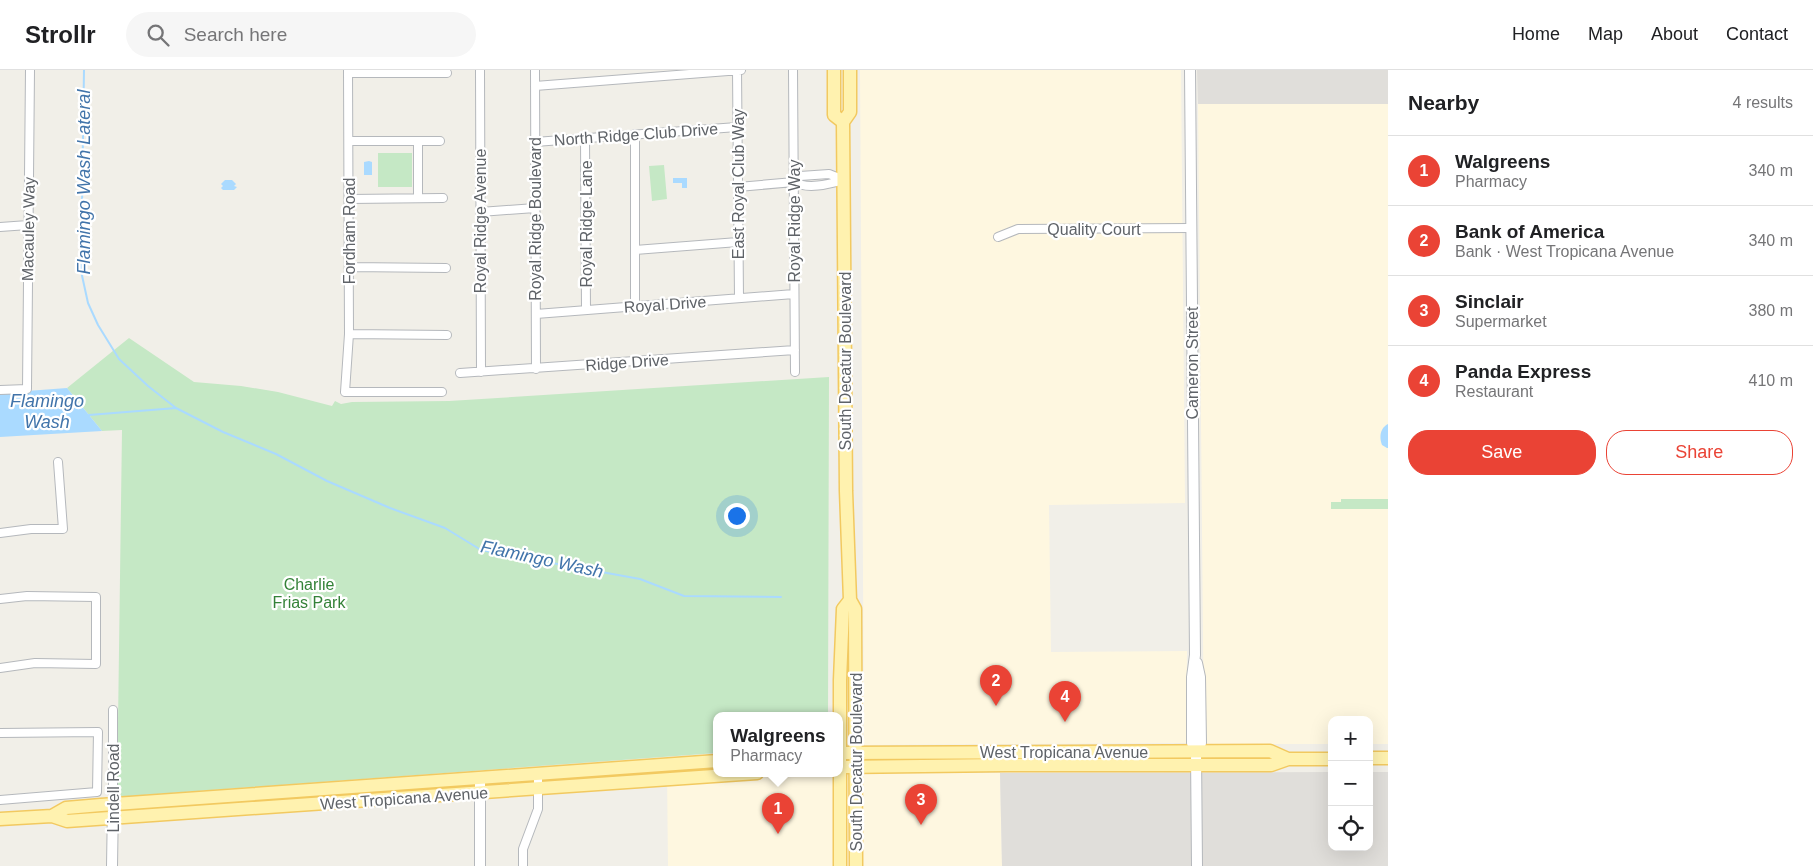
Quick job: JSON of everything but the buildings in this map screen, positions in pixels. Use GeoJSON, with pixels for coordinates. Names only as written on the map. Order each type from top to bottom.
{"type":"FeatureCollection","features":[{"type":"Feature","properties":{"kind":"main road","name":"South Decatur Boulevard"},"geometry":{"type":"LineString","coordinates":[[834,70],[834,115],[844,122]]}},
{"type":"Feature","properties":{"kind":"main road","name":"South Decatur Boulevard"},"geometry":{"type":"LineString","coordinates":[[850,70],[850,112],[844,122],[846,491],[850,600],[854,609],[856,866]]}},
{"type":"Feature","properties":{"kind":"main road","name":"South Decatur Boulevard"},"geometry":{"type":"LineString","coordinates":[[840,712],[843,609],[850,600]]}},
{"type":"Feature","properties":{"kind":"main road","name":"West Tropicana Avenue"},"geometry":{"type":"LineString","coordinates":[[843,753],[1270,751],[1288,759]]}},
{"type":"Feature","properties":{"kind":"main road"},"geometry":{"type":"LineString","coordinates":[[949,766],[966,759],[1011,758],[1020,752]]}},
{"type":"Feature","properties":{"kind":"main road"},"geometry":{"type":"LineString","coordinates":[[1373,758],[1388,758]]}},
{"type":"Feature","properties":{"kind":"main road","name":"West Tropicana Avenue"},"geometry":{"type":"LineString","coordinates":[[843,767],[1271,765],[1288,759],[1328,759]]}},
{"type":"Feature","properties":{"kind":"main road","name":"West Tropicana Avenue"},"geometry":{"type":"LineString","coordinates":[[52,816],[66,808],[113,804],[713,761]]}},
{"type":"Feature","properties":{"kind":"main road"},"geometry":{"type":"LineString","coordinates":[[629,767],[630,781]]}},
{"type":"Feature","properties":{"kind":"main road","name":"West Tropicana Avenue"},"geometry":{"type":"LineString","coordinates":[[0,819],[52,816],[67,822],[713,776]]}},
{"type":"Feature","properties":{"kind":"main road","name":"South Decatur Boulevard"},"geometry":{"type":"LineString","coordinates":[[839,777],[840,866]]}},
{"type":"Feature","properties":{"kind":"main road"},"geometry":{"type":"LineString","coordinates":[[376,785],[377,800]]}},
{"type":"Feature","properties":{"kind":"main road"},"geometry":{"type":"LineString","coordinates":[[246,795],[248,809]]}},
{"type":"Feature","properties":{"kind":"street","name":"Macauley Way"},"geometry":{"type":"LineString","coordinates":[[0,390],[27,389],[30,70]]}},
{"type":"Feature","properties":{"kind":"street","name":"Royal Ridge Avenue"},"geometry":{"type":"LineString","coordinates":[[480,70],[481,372]]}},
{"type":"Feature","properties":{"kind":"street","name":"Royal Ridge Boulevard"},"geometry":{"type":"LineString","coordinates":[[535,70],[536,369]]}},
{"type":"Feature","properties":{"kind":"street"},"geometry":{"type":"LineString","coordinates":[[535,86],[739,70]]}},
{"type":"Feature","properties":{"kind":"street","name":"East Royal Club Way"},"geometry":{"type":"LineString","coordinates":[[739,70],[739,298]]}},
{"type":"Feature","properties":{"kind":"street","name":"Royal Ridge Way"},"geometry":{"type":"LineString","coordinates":[[793,70],[795,372]]}},
{"type":"Feature","properties":{"kind":"street","name":"Cameron Street"},"geometry":{"type":"LineString","coordinates":[[1190,70],[1195,655],[1192,677],[1192,743],[1196,752],[1197,866]]}},
{"type":"Feature","properties":{"kind":"street"},"geometry":{"type":"LineString","coordinates":[[348,72],[447,74]]}},
{"type":"Feature","properties":{"kind":"street","name":"Fordham Road"},"geometry":{"type":"LineString","coordinates":[[348,72],[349,334],[345,392],[442,392]]}},
{"type":"Feature","properties":{"kind":"street","name":"North Ridge Club Drive"},"geometry":{"type":"LineString","coordinates":[[535,142],[738,127]]}},
{"type":"Feature","properties":{"kind":"street"},"geometry":{"type":"LineString","coordinates":[[635,134],[635,306]]}},
{"type":"Feature","properties":{"kind":"street","name":"Royal Ridge Lane"},"geometry":{"type":"LineString","coordinates":[[585,138],[586,310]]}},
{"type":"Feature","properties":{"kind":"street"},"geometry":{"type":"LineString","coordinates":[[349,141],[440,141]]}},
{"type":"Feature","properties":{"kind":"street"},"geometry":{"type":"LineString","coordinates":[[418,141],[418,198]]}},
{"type":"Feature","properties":{"kind":"street"},"geometry":{"type":"LineString","coordinates":[[738,187],[794,182],[800,176],[829,174],[844,180]]}},
{"type":"Feature","properties":{"kind":"street"},"geometry":{"type":"LineString","coordinates":[[349,199],[443,198]]}},
{"type":"Feature","properties":{"kind":"street"},"geometry":{"type":"LineString","coordinates":[[480,212],[535,208]]}},
{"type":"Feature","properties":{"kind":"street"},"geometry":{"type":"LineString","coordinates":[[0,227],[28,225]]}},
{"type":"Feature","properties":{"kind":"street","name":"Quality Court"},"geometry":{"type":"LineString","coordinates":[[998,237],[1018,229],[1191,228]]}},
{"type":"Feature","properties":{"kind":"street"},"geometry":{"type":"LineString","coordinates":[[635,250],[738,242]]}},
{"type":"Feature","properties":{"kind":"street"},"geometry":{"type":"LineString","coordinates":[[349,268],[446,268]]}},
{"type":"Feature","properties":{"kind":"street","name":"Royal Drive"},"geometry":{"type":"LineString","coordinates":[[536,314],[794,294]]}},
{"type":"Feature","properties":{"kind":"street"},"geometry":{"type":"LineString","coordinates":[[349,334],[447,335]]}},
{"type":"Feature","properties":{"kind":"street","name":"Ridge Drive"},"geometry":{"type":"LineString","coordinates":[[460,373],[795,350]]}},
{"type":"Feature","properties":{"kind":"street"},"geometry":{"type":"LineString","coordinates":[[0,533],[31,529],[63,529],[58,462]]}},
{"type":"Feature","properties":{"kind":"street"},"geometry":{"type":"LineString","coordinates":[[0,599],[27,596],[96,597],[96,664],[35,664],[0,668]]}},
{"type":"Feature","properties":{"kind":"street","name":"Lindell Road"},"geometry":{"type":"LineString","coordinates":[[112,866],[113,710]]}},
{"type":"Feature","properties":{"kind":"street"},"geometry":{"type":"LineString","coordinates":[[0,732],[98,732],[97,792],[0,800]]}},
{"type":"Feature","properties":{"kind":"street"},"geometry":{"type":"LineString","coordinates":[[523,866],[523,850],[538,809],[538,774]]}},
{"type":"Feature","properties":{"kind":"street"},"geometry":{"type":"LineString","coordinates":[[480,778],[480,866]]}},
{"type":"Feature","properties":{"kind":"shaded area"},"geometry":{"type":"Polygon","coordinates":[[[860,70],[1181,70],[1185,503],[1049,505],[1051,652],[1187,651],[1186,743],[864,745],[860,70]]]}},
{"type":"Feature","properties":{"kind":"shaded area"},"geometry":{"type":"Polygon","coordinates":[[[1197,70],[1388,70],[1388,104],[1198,104],[1197,70]]]}},
{"type":"Feature","properties":{"kind":"shaded area"},"geometry":{"type":"Polygon","coordinates":[[[1198,104],[1388,104],[1388,744],[1373,744],[1373,716],[1328,716],[1328,744],[1204,744],[1198,104]]]}},
{"type":"Feature","properties":{"kind":"shaded area"},"geometry":{"type":"Polygon","coordinates":[[[667,771],[713,771],[713,777],[843,777],[843,772],[1000,773],[1002,866],[668,866],[667,771]]]}},
{"type":"Feature","properties":{"kind":"shaded area"},"geometry":{"type":"Polygon","coordinates":[[[1328,772],[1328,851],[1373,851],[1373,772],[1388,772],[1388,866],[1002,866],[1000,773],[1328,772]]]}},
{"type":"Feature","properties":{"kind":"green space"},"geometry":{"type":"Polygon","coordinates":[[[378,153],[412,153],[412,187],[378,187],[378,153]]]}},
{"type":"Feature","properties":{"kind":"green space"},"geometry":{"type":"Polygon","coordinates":[[[664,165],[667,199],[652,201],[649,166],[664,165]]]}},
{"type":"Feature","properties":{"kind":"green space","name":"Charlie Frias Park"},"geometry":{"type":"Polygon","coordinates":[[[129,338],[194,382],[241,386],[278,392],[332,406],[335,401],[341,404],[352,402],[449,401],[829,377],[828,712],[713,712],[713,753],[117,797],[122,430],[102,431],[67,388],[129,338]]]}},
{"type":"Feature","properties":{"kind":"green space"},"geometry":{"type":"Polygon","coordinates":[[[1341,499],[1388,499],[1388,509],[1331,509],[1331,502],[1341,502],[1341,499]]]}},
{"type":"Feature","properties":{"kind":"water"},"geometry":{"type":"Polygon","coordinates":[[[364,162],[372,162],[372,175],[364,175],[364,162]]]}},
{"type":"Feature","properties":{"kind":"water"},"geometry":{"type":"Polygon","coordinates":[[[673,178],[687,178],[687,188],[682,188],[682,183],[673,183],[673,178]]]}},
{"type":"Feature","properties":{"kind":"water"},"geometry":{"type":"Polygon","coordinates":[[[225,180],[232,180],[236,184],[234,186],[237,187],[234,190],[223,190],[221,184],[225,180]]]}},
{"type":"Feature","properties":{"kind":"water","name":"Flamingo Wash"},"geometry":{"type":"Polygon","coordinates":[[[67,388],[102,431],[0,437],[0,393],[67,388]]]}},
{"type":"Feature","properties":{"kind":"water"},"geometry":{"type":"Polygon","coordinates":[[[1388,424],[1387,448],[1382,445],[1380,436],[1383,428],[1388,424]]]}},
{"type":"Feature","properties":{"kind":"waterway","name":"Flamingo Wash Lateral"},"geometry":{"type":"LineString","coordinates":[[84,70],[81,271],[88,303],[98,325],[119,359],[148,386],[176,408]]}},
{"type":"Feature","properties":{"kind":"waterway","name":"Flamingo Wash"},"geometry":{"type":"LineString","coordinates":[[89,415],[176,408],[223,432],[276,454],[327,481],[390,508],[445,528],[481,550],[640,579],[684,596],[781,597]]}},
{"type":"Feature","properties":{"kind":"place","name":"Bank of America"},"geometry":{"type":"Point","coordinates":[996,706]}},
{"type":"Feature","properties":{"kind":"place","name":"Panda Express"},"geometry":{"type":"Point","coordinates":[1065,722]}},
{"type":"Feature","properties":{"kind":"place","name":"Sinclair"},"geometry":{"type":"Point","coordinates":[921,825]}},
{"type":"Feature","properties":{"kind":"place","name":"Walgreens"},"geometry":{"type":"Point","coordinates":[778,834]}}]}
